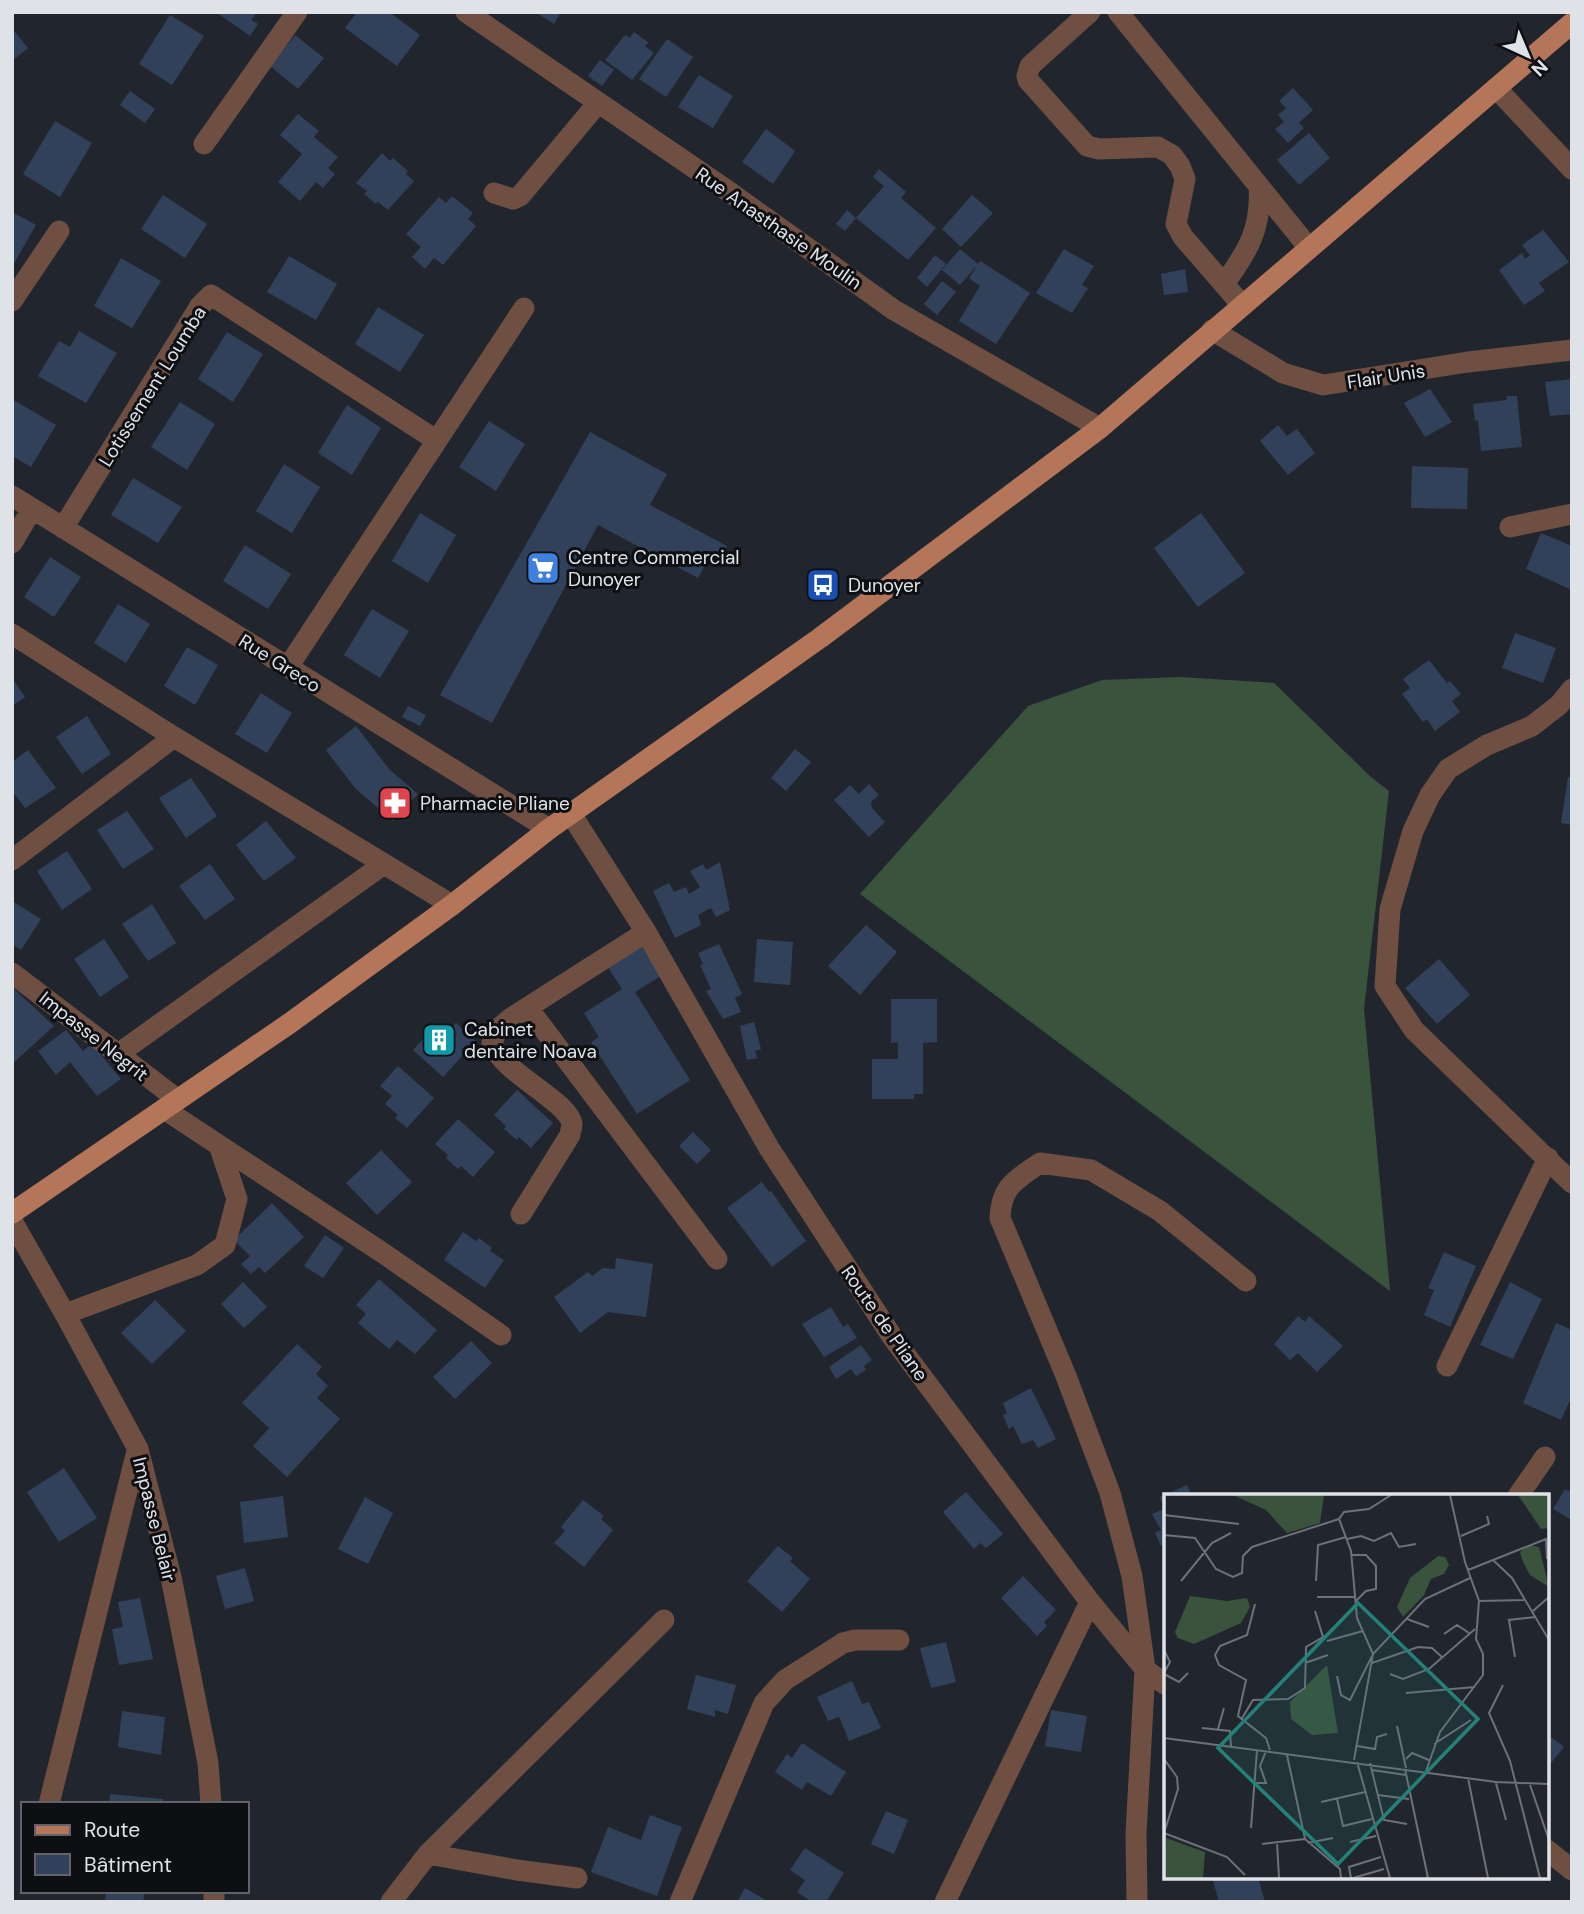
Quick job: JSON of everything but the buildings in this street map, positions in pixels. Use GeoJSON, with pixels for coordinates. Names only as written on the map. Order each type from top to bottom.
{"type":"FeatureCollection","features":[{"type":"Feature","properties":{"kind":"main road"},"geometry":{"type":"LineString","coordinates":[[12,1213],[290,1023],[452,905],[549,829],[820,638],[1100,428],[1572,23]]}},
{"type":"Feature","properties":{"kind":"street"},"geometry":{"type":"LineString","coordinates":[[204,144],[297,12]]}},
{"type":"Feature","properties":{"kind":"street","name":"Rue Anasthasie Moulin"},"geometry":{"type":"LineString","coordinates":[[466,12],[728,191],[894,310],[1100,428]]}},
{"type":"Feature","properties":{"kind":"street"},"geometry":{"type":"LineString","coordinates":[[1090,12],[1030,66],[1028,80],[1087,146],[1099,149],[1158,147],[1172,155],[1185,179],[1176,224],[1183,237],[1242,305]]}},
{"type":"Feature","properties":{"kind":"street"},"geometry":{"type":"LineString","coordinates":[[1118,12],[1309,248]]}},
{"type":"Feature","properties":{"kind":"street"},"geometry":{"type":"LineString","coordinates":[[1496,88],[1572,169]]}},
{"type":"Feature","properties":{"kind":"street"},"geometry":{"type":"LineString","coordinates":[[494,193],[513,199],[520,196],[598,103]]}},
{"type":"Feature","properties":{"kind":"street"},"geometry":{"type":"LineString","coordinates":[[1224,284],[1240,261],[1256,226],[1261,210],[1259,186]]}},
{"type":"Feature","properties":{"kind":"street"},"geometry":{"type":"LineString","coordinates":[[12,301],[59,231]]}},
{"type":"Feature","properties":{"kind":"street","name":"Lotissement Loumba"},"geometry":{"type":"LineString","coordinates":[[63,528],[200,306],[211,295],[436,440]]}},
{"type":"Feature","properties":{"kind":"street"},"geometry":{"type":"LineString","coordinates":[[288,667],[524,308]]}},
{"type":"Feature","properties":{"kind":"street","name":"Flair Unis"},"geometry":{"type":"LineString","coordinates":[[1212,330],[1283,373],[1323,385],[1468,362],[1572,350]]}},
{"type":"Feature","properties":{"kind":"street","name":"Rue Greco"},"geometry":{"type":"LineString","coordinates":[[12,496],[549,829]]}},
{"type":"Feature","properties":{"kind":"street"},"geometry":{"type":"LineString","coordinates":[[12,543],[32,509]]}},
{"type":"Feature","properties":{"kind":"street"},"geometry":{"type":"LineString","coordinates":[[1510,527],[1572,513]]}},
{"type":"Feature","properties":{"kind":"street"},"geometry":{"type":"LineString","coordinates":[[12,634],[174,737],[452,905]]}},
{"type":"Feature","properties":{"kind":"street"},"geometry":{"type":"LineString","coordinates":[[1572,689],[1559,705],[1532,726],[1487,745],[1448,769],[1430,795],[1413,831],[1390,909],[1385,986],[1415,1030],[1572,1183]]}},
{"type":"Feature","properties":{"kind":"street"},"geometry":{"type":"LineString","coordinates":[[12,860],[174,737]]}},
{"type":"Feature","properties":{"kind":"street","name":"Route de Pliane"},"geometry":{"type":"LineString","coordinates":[[571,814],[646,932],[769,1148],[893,1338],[1090,1602],[1145,1669],[1164,1683]]}},
{"type":"Feature","properties":{"kind":"street"},"geometry":{"type":"LineString","coordinates":[[118,1054],[384,864]]}},
{"type":"Feature","properties":{"kind":"street"},"geometry":{"type":"LineString","coordinates":[[521,1214],[570,1135],[572,1124],[566,1112],[495,1053],[492,1043],[497,1030],[646,932]]}},
{"type":"Feature","properties":{"kind":"street","name":"Impasse Negrit"},"geometry":{"type":"LineString","coordinates":[[12,973],[118,1054],[220,1148],[383,1253],[501,1335]]}},
{"type":"Feature","properties":{"kind":"street"},"geometry":{"type":"LineString","coordinates":[[528,1008],[717,1259]]}},
{"type":"Feature","properties":{"kind":"street"},"geometry":{"type":"LineString","coordinates":[[65,1314],[197,1265],[225,1245],[237,1199],[220,1148]]}},
{"type":"Feature","properties":{"kind":"street"},"geometry":{"type":"LineString","coordinates":[[1447,1366],[1548,1158]]}},
{"type":"Feature","properties":{"kind":"street"},"geometry":{"type":"LineString","coordinates":[[1137,1902],[1136,1834],[1145,1669],[1132,1576],[1121,1528],[1066,1377],[1000,1218],[1001,1201],[1009,1186],[1040,1163],[1091,1170],[1160,1210],[1245,1281]]}},
{"type":"Feature","properties":{"kind":"street","name":"Impasse Belair"},"geometry":{"type":"LineString","coordinates":[[12,1221],[138,1449],[174,1590],[208,1763],[211,1802]]}},
{"type":"Feature","properties":{"kind":"street"},"geometry":{"type":"LineString","coordinates":[[49,1802],[138,1449]]}},
{"type":"Feature","properties":{"kind":"street"},"geometry":{"type":"LineString","coordinates":[[1519,1494],[1545,1457]]}},
{"type":"Feature","properties":{"kind":"street"},"geometry":{"type":"LineString","coordinates":[[945,1902],[1090,1602]]}},
{"type":"Feature","properties":{"kind":"street"},"geometry":{"type":"LineString","coordinates":[[391,1902],[428,1854],[664,1620]]}},
{"type":"Feature","properties":{"kind":"street"},"geometry":{"type":"LineString","coordinates":[[680,1902],[764,1703],[774,1690],[843,1643],[855,1640],[899,1640]]}},
{"type":"Feature","properties":{"kind":"street"},"geometry":{"type":"LineString","coordinates":[[1549,1852],[1572,1870]]}},
{"type":"Feature","properties":{"kind":"street"},"geometry":{"type":"LineString","coordinates":[[428,1854],[577,1878]]}},
{"type":"Feature","properties":{"kind":"green space"},"geometry":{"type":"Polygon","coordinates":[[[1181,677],[1274,683],[1371,777],[1389,791],[1364,1009],[1390,1291],[860,894],[1028,706],[1102,680],[1181,677]]]}},
{"type":"Feature","properties":{"kind":"place","name":"Centre Commercial Dunoyer"},"geometry":{"type":"Point","coordinates":[543,568]}},
{"type":"Feature","properties":{"kind":"place","name":"Dunoyer"},"geometry":{"type":"Point","coordinates":[823,585]}},
{"type":"Feature","properties":{"kind":"place","name":"Pharmacie Pliane"},"geometry":{"type":"Point","coordinates":[395,803]}},
{"type":"Feature","properties":{"kind":"place","name":"Cabinet dentaire Noava"},"geometry":{"type":"Point","coordinates":[439,1040]}}]}
